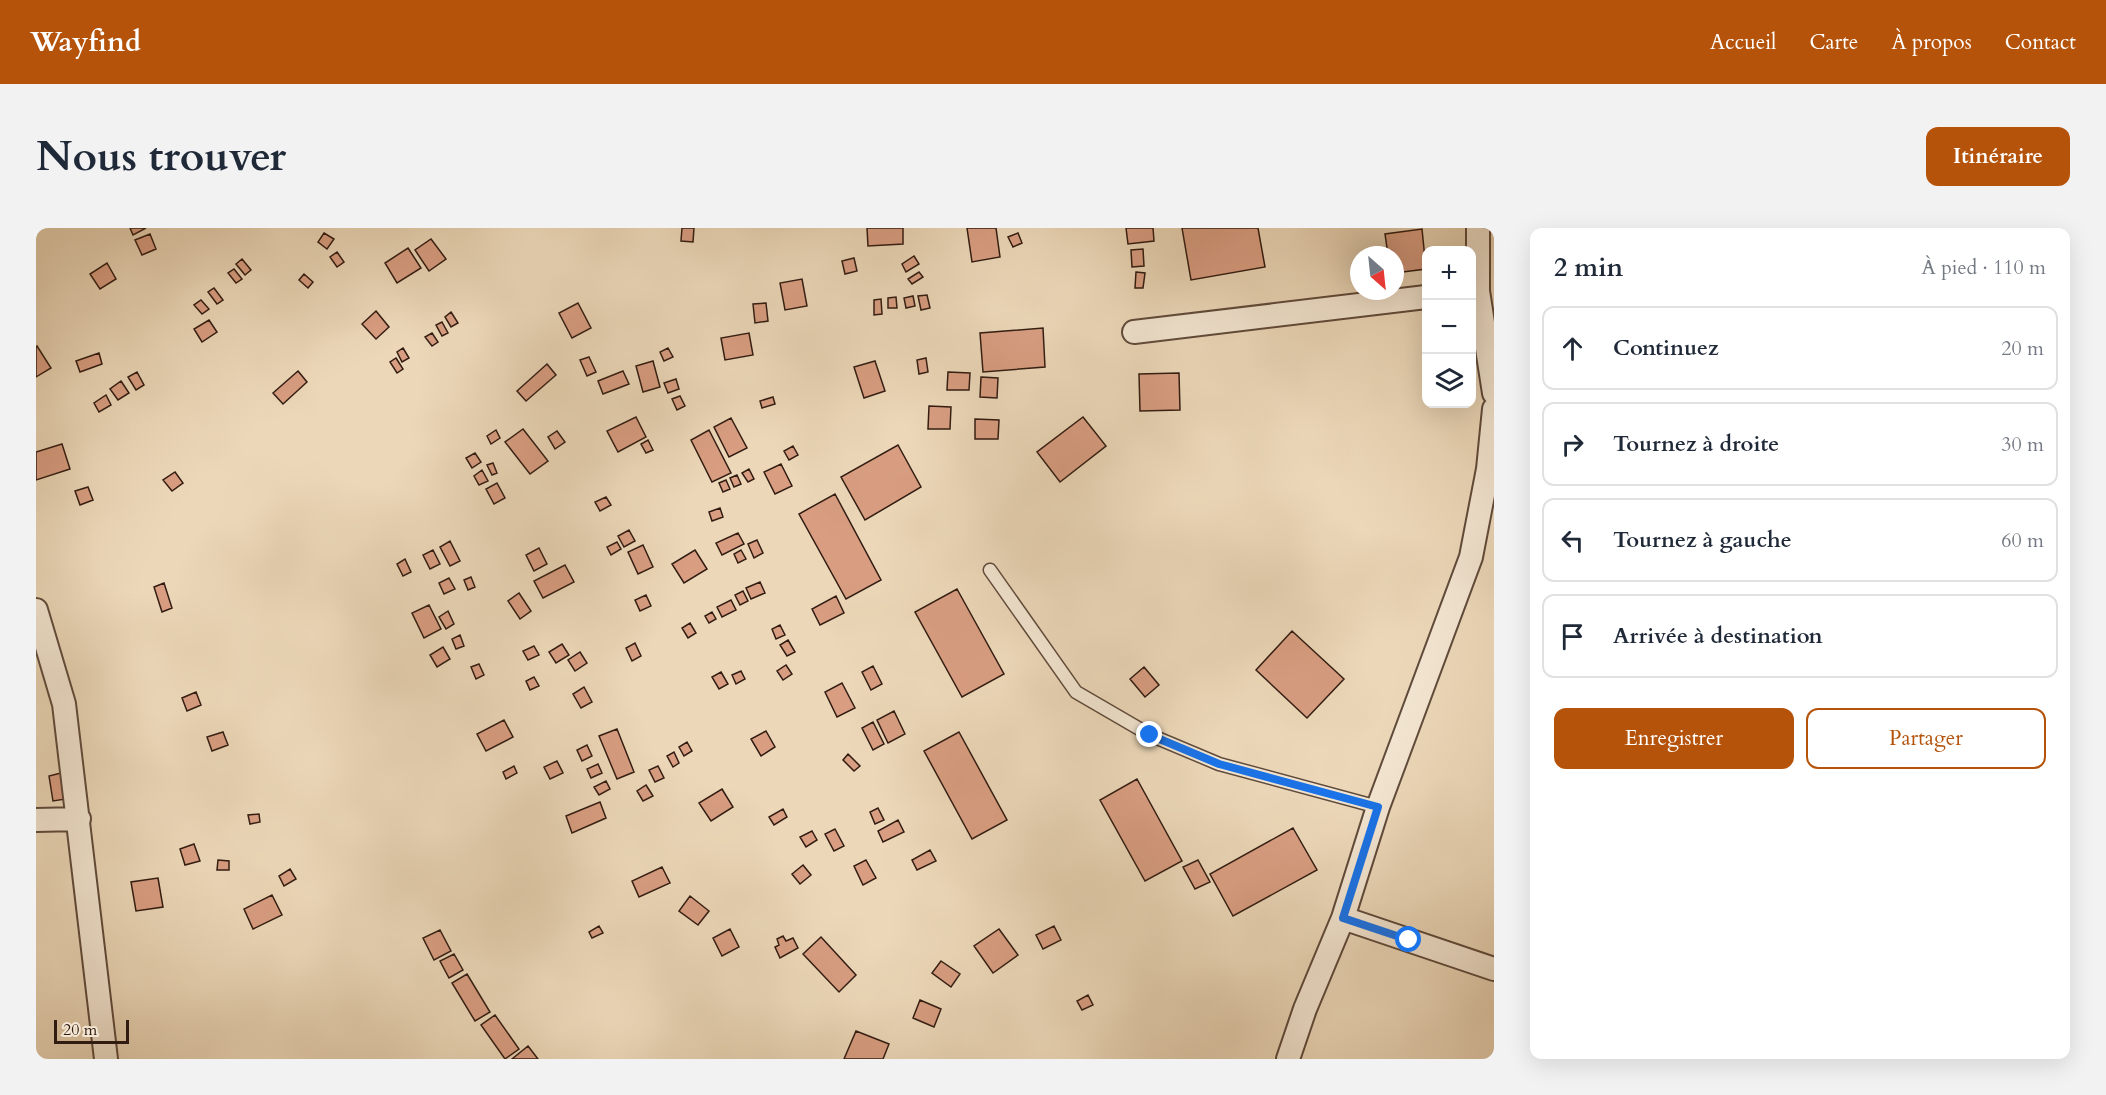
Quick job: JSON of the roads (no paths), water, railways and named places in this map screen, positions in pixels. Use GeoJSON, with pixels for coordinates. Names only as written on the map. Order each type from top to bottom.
{"type":"FeatureCollection","features":[{"type":"Feature","properties":{"kind":"street"},"geometry":{"type":"LineString","coordinates":[[1476,271],[1478,228]]}},
{"type":"Feature","properties":{"kind":"street"},"geometry":{"type":"LineString","coordinates":[[1134,332],[1422,297]]}},
{"type":"Feature","properties":{"kind":"street"},"geometry":{"type":"LineString","coordinates":[[1476,297],[1494,393]]}},
{"type":"Feature","properties":{"kind":"street"},"geometry":{"type":"LineString","coordinates":[[1288,1059],[1305,1009],[1343,918],[1378,807],[1471,557],[1488,469],[1494,409]]}},
{"type":"Feature","properties":{"kind":"street"},"geometry":{"type":"LineString","coordinates":[[36,610],[64,704],[106,1059]]}},
{"type":"Feature","properties":{"kind":"street"},"geometry":{"type":"LineString","coordinates":[[36,820],[79,819]]}},
{"type":"Feature","properties":{"kind":"street"},"geometry":{"type":"LineString","coordinates":[[1343,918],[1494,969]]}},
{"type":"Feature","properties":{"kind":"lane"},"geometry":{"type":"LineString","coordinates":[[990,570],[1076,692],[1150,735],[1219,764],[1378,807]]}}]}
